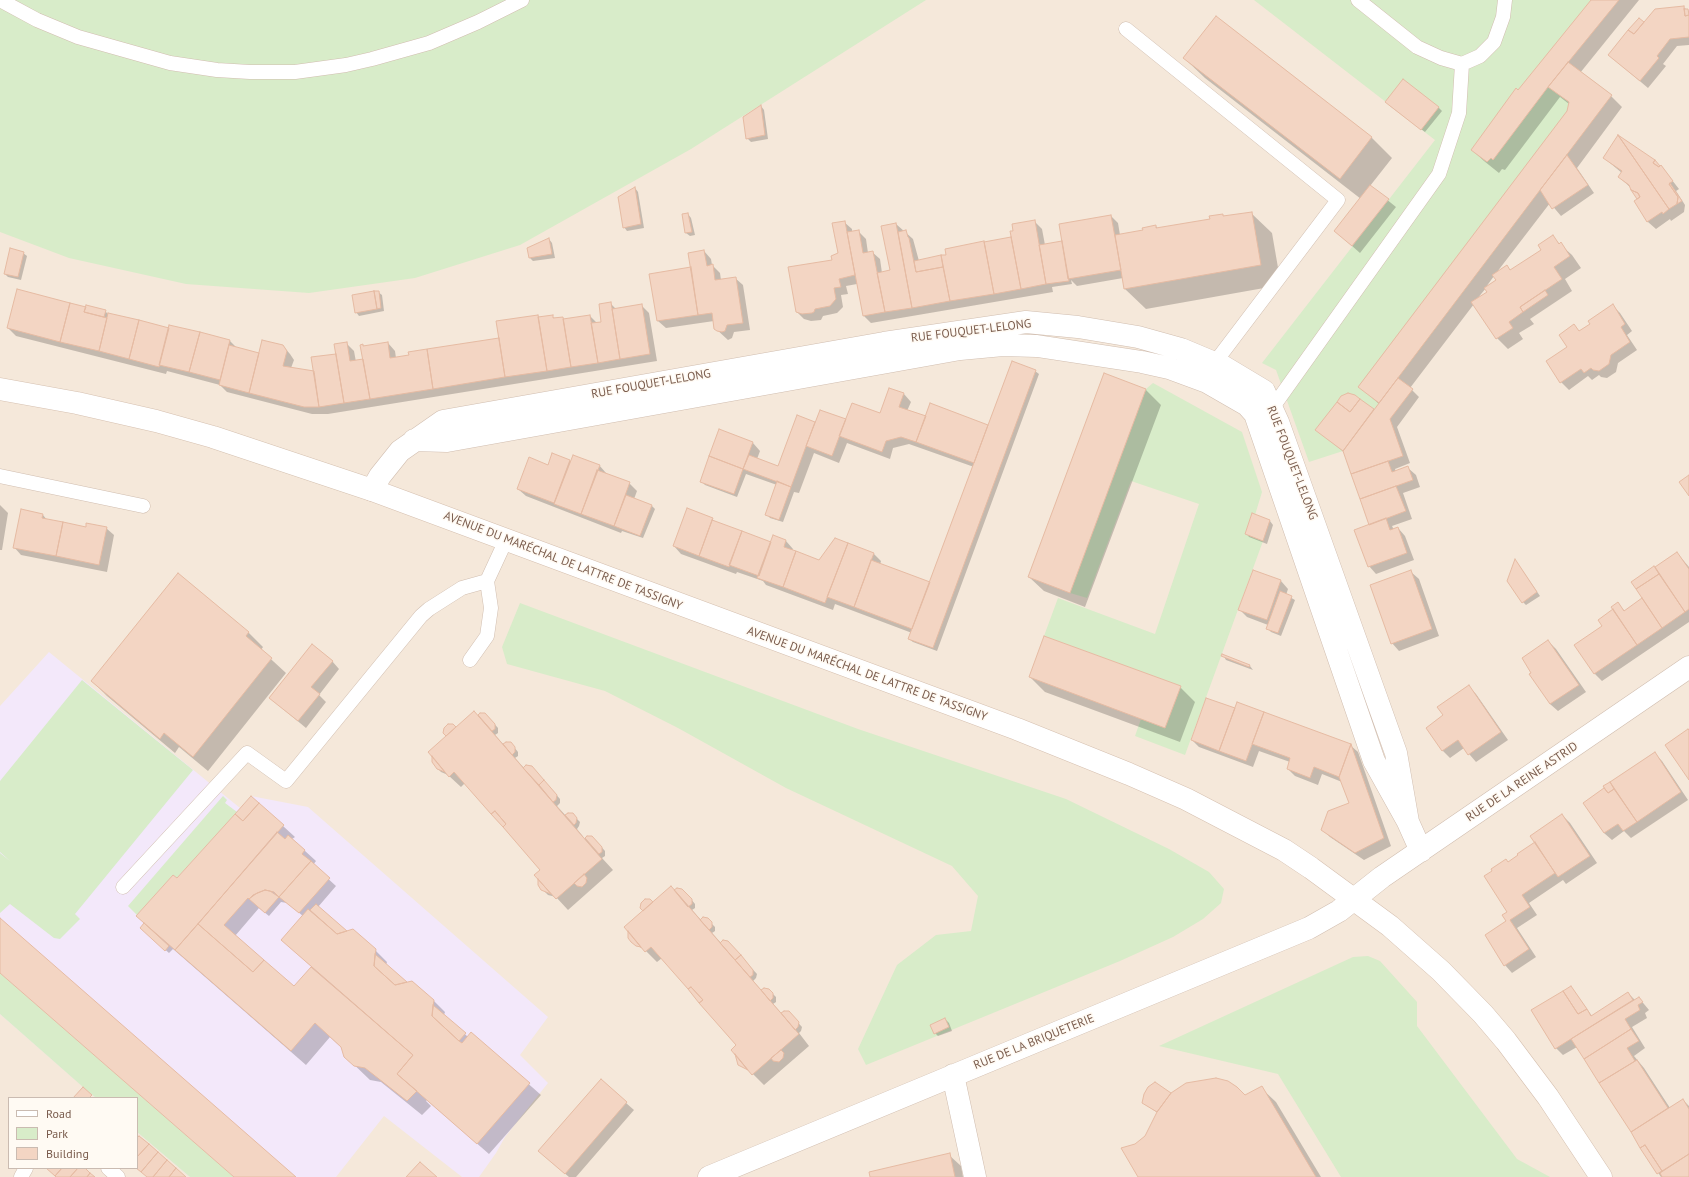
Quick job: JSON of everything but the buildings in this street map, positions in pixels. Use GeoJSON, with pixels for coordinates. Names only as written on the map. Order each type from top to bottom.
{"type":"FeatureCollection","features":[{"type":"Feature","properties":{"kind":"street","name":"RUE FOUQUET-LELONG"},"geometry":{"type":"LineString","coordinates":[[372,490],[380,476],[400,451],[414,440],[447,441],[960,350],[1003,345],[1037,346],[1142,362],[1169,368],[1209,372],[1224,367],[1264,391],[1284,437],[1396,753],[1408,822]]}},
{"type":"Feature","properties":{"kind":"street","name":"RUE FOUQUET-LELONG"},"geometry":{"type":"LineString","coordinates":[[1209,372],[1247,405],[1255,414],[1374,761],[1408,822],[1421,851]]}},
{"type":"Feature","properties":{"kind":"street","name":"AVENUE DU MARÉCHAL DE LATTRE DE TASSIGNY"},"geometry":{"type":"LineString","coordinates":[[0,389],[77,403],[156,421],[213,437],[372,490],[1017,729],[1129,774],[1210,811],[1284,850],[1356,899],[1390,926],[1441,971],[1487,1018],[1548,1096],[1601,1177]]}},
{"type":"Feature","properties":{"kind":"street","name":"RUE DE LA REINE ASTRID"},"geometry":{"type":"LineString","coordinates":[[1356,899],[1382,877],[1689,667]]}},
{"type":"Feature","properties":{"kind":"street","name":"RUE DE LA BRIQUETERIE"},"geometry":{"type":"LineString","coordinates":[[709,1177],[1309,928],[1339,911],[1356,899]]}},
{"type":"Feature","properties":{"kind":"street"},"geometry":{"type":"LineString","coordinates":[[953,1075],[975,1177]]}},
{"type":"Feature","properties":{"kind":"lane"},"geometry":{"type":"LineString","coordinates":[[0,0],[37,20],[78,37],[170,63],[217,70],[250,72],[295,72],[346,65],[372,59],[429,43],[478,22],[522,0]]}},
{"type":"Feature","properties":{"kind":"lane"},"geometry":{"type":"LineString","coordinates":[[1358,0],[1417,47],[1441,58],[1462,64],[1480,56],[1494,42],[1503,17],[1505,0]]}},
{"type":"Feature","properties":{"kind":"lane"},"geometry":{"type":"LineString","coordinates":[[1126,29],[1338,200],[1209,372]]}},
{"type":"Feature","properties":{"kind":"lane"},"geometry":{"type":"LineString","coordinates":[[1259,428],[1439,174],[1459,114],[1462,64]]}},
{"type":"Feature","properties":{"kind":"lane"},"geometry":{"type":"LineString","coordinates":[[0,476],[143,506]]}},
{"type":"Feature","properties":{"kind":"lane"},"geometry":{"type":"LineString","coordinates":[[470,660],[488,636],[491,608],[487,581],[506,540]]}},
{"type":"Feature","properties":{"kind":"lane"},"geometry":{"type":"LineString","coordinates":[[123,887],[247,753],[286,781],[421,616],[429,609],[462,588],[487,581]]}},
{"type":"Feature","properties":{"kind":"lane"},"geometry":{"type":"LineString","coordinates":[[109,1169],[118,1177]]}},
{"type":"Feature","properties":{"kind":"shaded area"},"geometry":{"type":"Polygon","coordinates":[[[0,0],[1689,0],[1689,1177],[0,1177],[0,0]]]}},
{"type":"Feature","properties":{"kind":"shaded area"},"geometry":{"type":"Polygon","coordinates":[[[49,652],[240,808],[251,796],[308,807],[548,1017],[520,1055],[548,1083],[505,1137],[479,1177],[462,1177],[384,1116],[336,1177],[190,1177],[138,1133],[138,1097],[95,1097],[0,1014],[0,706],[49,652]]]}},
{"type":"Feature","properties":{"kind":"green space"},"geometry":{"type":"Polygon","coordinates":[[[0,0],[926,0],[691,149],[520,245],[415,278],[309,293],[186,284],[69,258],[0,232],[0,0]]]}},
{"type":"Feature","properties":{"kind":"green space"},"geometry":{"type":"Polygon","coordinates":[[[1254,0],[1619,0],[1568,62],[1612,95],[1343,451],[1309,462],[1276,370],[1262,363],[1435,140],[1254,0]]]}},
{"type":"Feature","properties":{"kind":"green space"},"geometry":{"type":"Polygon","coordinates":[[[1153,383],[1242,432],[1262,492],[1255,515],[1252,513],[1245,534],[1263,541],[1185,755],[1135,736],[1141,719],[1181,686],[1044,636],[1058,598],[1155,634],[1199,504],[1131,481],[1087,598],[1070,593],[1146,389],[1153,383]]]}},
{"type":"Feature","properties":{"kind":"green space"},"geometry":{"type":"Polygon","coordinates":[[[520,603],[858,729],[1066,799],[1169,849],[1209,872],[1224,889],[1221,903],[1203,919],[1173,937],[1120,961],[866,1065],[858,1049],[897,965],[936,935],[971,931],[978,896],[952,866],[786,788],[678,728],[605,691],[507,664],[502,647],[520,603]]]}},
{"type":"Feature","properties":{"kind":"green space"},"geometry":{"type":"Polygon","coordinates":[[[82,680],[193,770],[75,914],[80,919],[60,939],[54,938],[10,904],[0,913],[0,853],[10,861],[0,852],[0,781],[82,680]]]}},
{"type":"Feature","properties":{"kind":"green space"},"geometry":{"type":"Polygon","coordinates":[[[223,796],[227,800],[225,803],[237,812],[177,878],[173,875],[137,915],[128,906],[223,796]]]}},
{"type":"Feature","properties":{"kind":"green space"},"geometry":{"type":"Polygon","coordinates":[[[1368,956],[1380,961],[1417,1002],[1417,1026],[1517,1159],[1550,1177],[1341,1177],[1278,1074],[1159,1046],[1353,957],[1368,956]]]}},
{"type":"Feature","properties":{"kind":"green space"},"geometry":{"type":"Polygon","coordinates":[[[0,973],[234,1177],[190,1177],[138,1133],[138,1097],[95,1097],[0,1014],[0,973]]]}}]}
